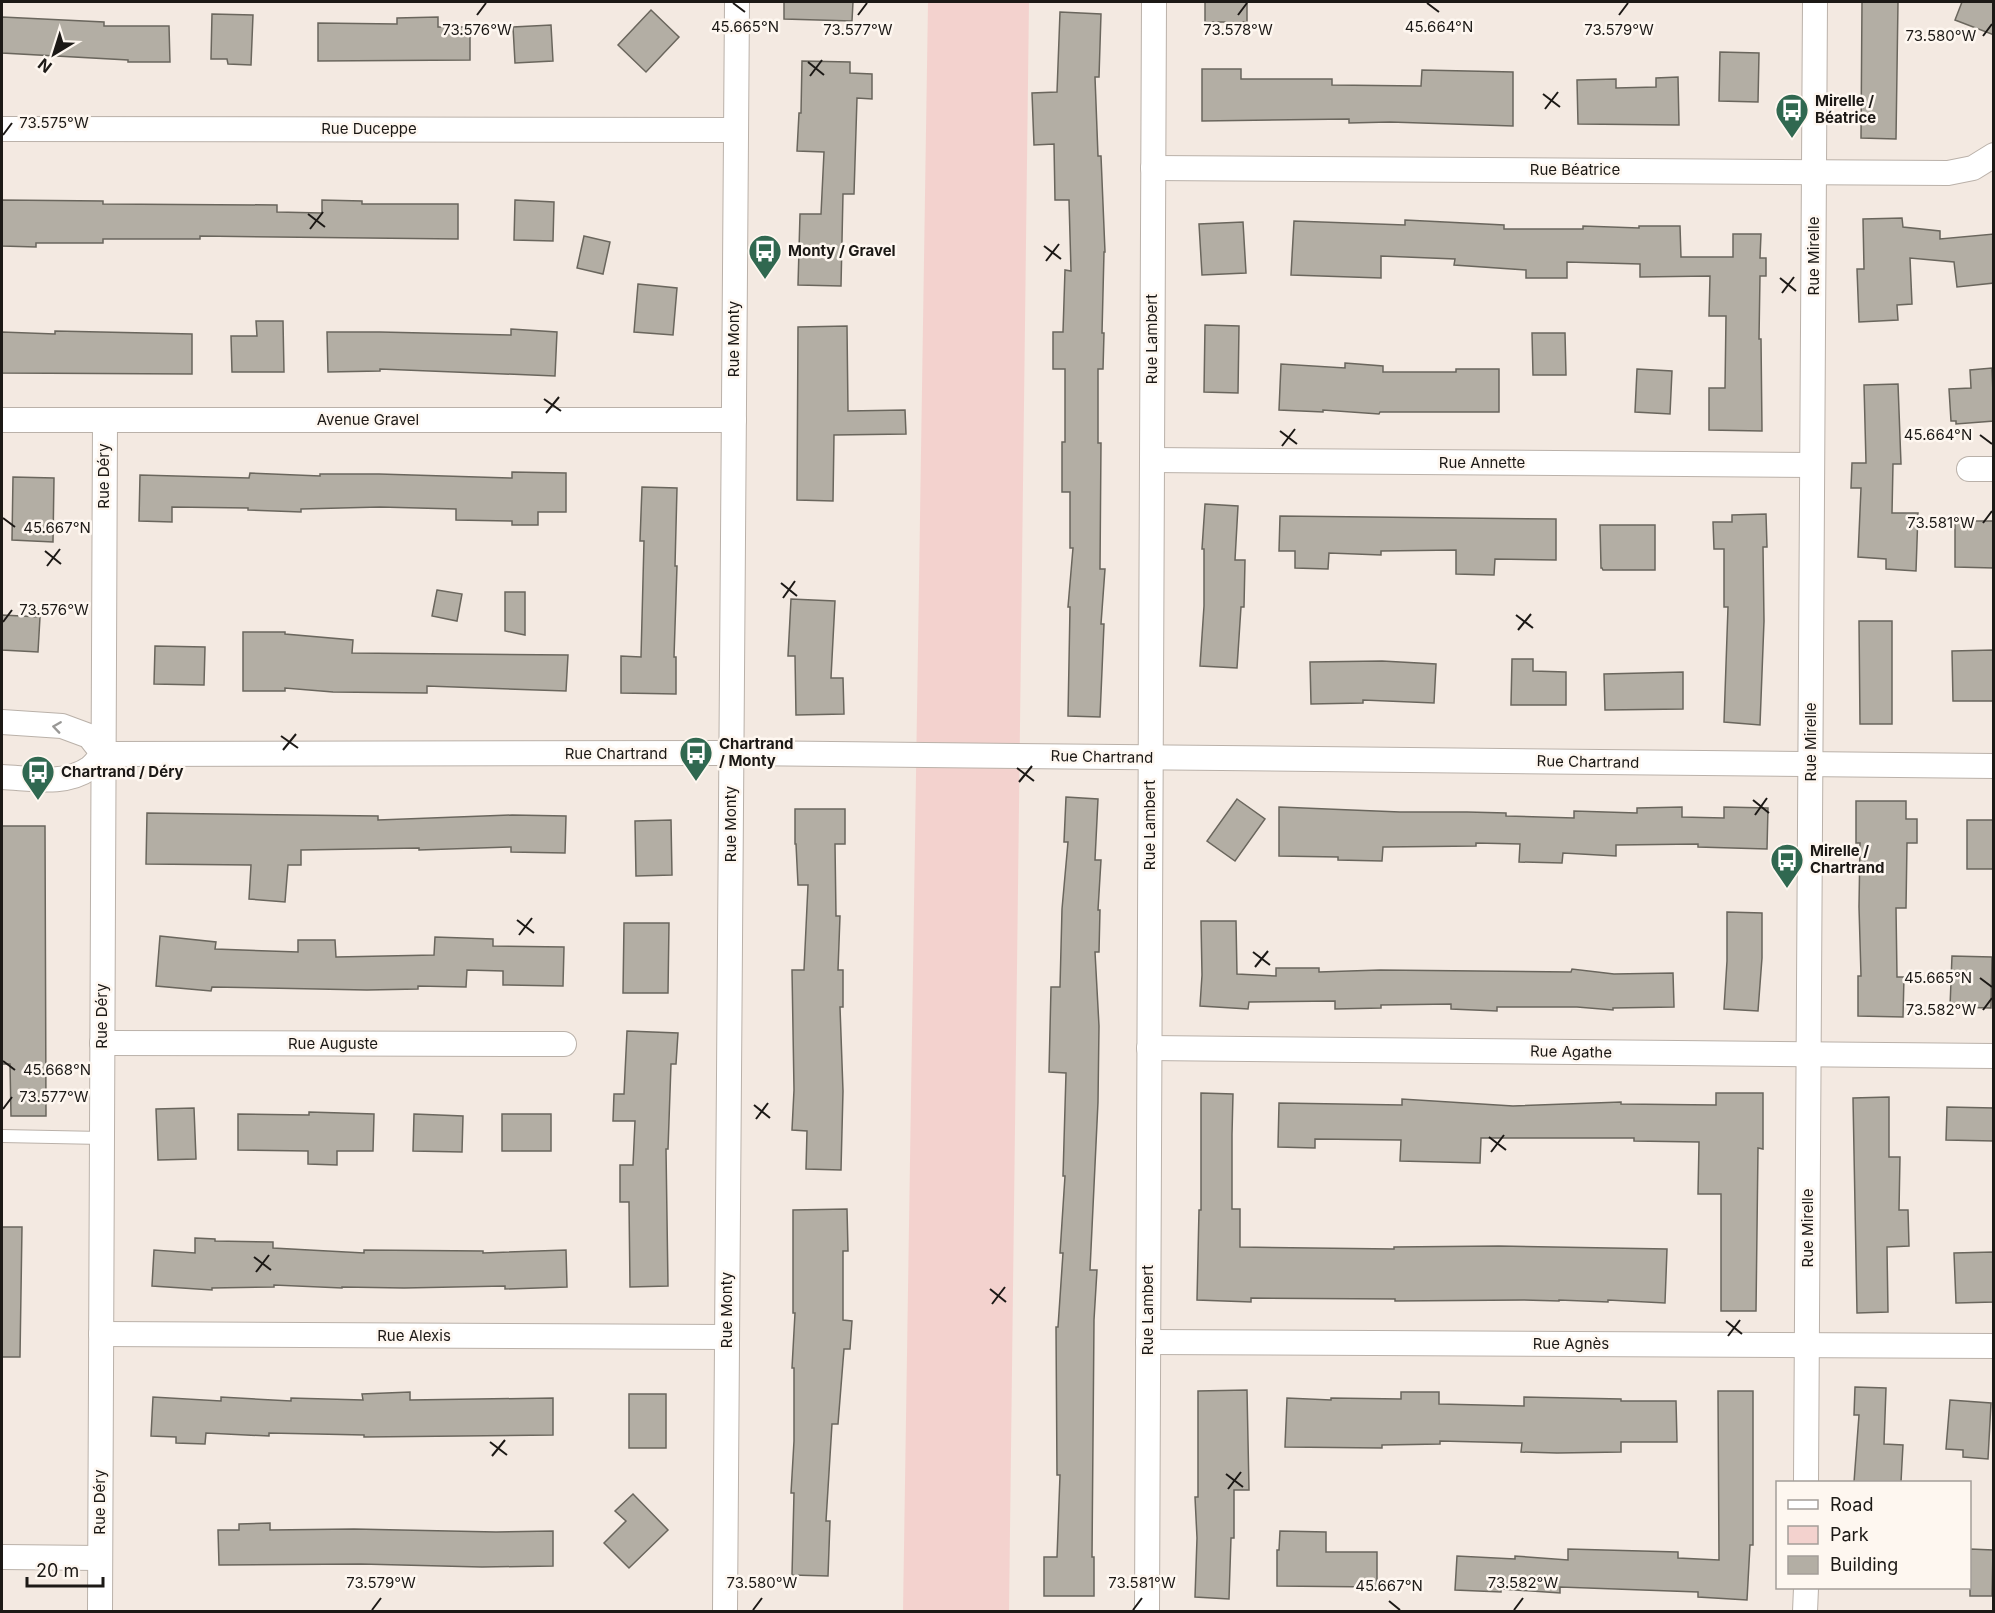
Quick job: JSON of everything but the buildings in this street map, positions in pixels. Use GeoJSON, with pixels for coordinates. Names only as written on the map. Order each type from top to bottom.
{"type":"FeatureCollection","features":[{"type":"Feature","properties":{"kind":"street","name":"Rue Monty"},"geometry":{"type":"LineString","coordinates":[[725,1611],[737,2]]}},
{"type":"Feature","properties":{"kind":"street","name":"Rue Lambert"},"geometry":{"type":"LineString","coordinates":[[1147,1611],[1154,2]]}},
{"type":"Feature","properties":{"kind":"street","name":"Rue Mirelle"},"geometry":{"type":"LineString","coordinates":[[1806,1481],[1815,2]]}},
{"type":"Feature","properties":{"kind":"street","name":"Rue Duceppe"},"geometry":{"type":"LineString","coordinates":[[2,129],[736,130]]}},
{"type":"Feature","properties":{"kind":"street","name":"Rue Béatrice"},"geometry":{"type":"LineString","coordinates":[[1153,168],[1948,173],[1973,168],[1994,155]]}},
{"type":"Feature","properties":{"kind":"street","name":"Avenue Gravel"},"geometry":{"type":"LineString","coordinates":[[2,420],[734,420]]}},
{"type":"Feature","properties":{"kind":"street","name":"Rue Déry"},"geometry":{"type":"LineString","coordinates":[[100,1611],[105,420]]}},
{"type":"Feature","properties":{"kind":"street","name":"Rue Annette"},"geometry":{"type":"LineString","coordinates":[[1152,460],[1812,465]]}},
{"type":"Feature","properties":{"kind":"street"},"geometry":{"type":"LineString","coordinates":[[1969,469],[1994,469]]}},
{"type":"Feature","properties":{"kind":"street"},"geometry":{"type":"LineString","coordinates":[[2,722],[62,726],[89,736],[103,754],[90,768],[73,777],[56,780],[2,777]]}},
{"type":"Feature","properties":{"kind":"street","name":"Rue Chartrand"},"geometry":{"type":"LineString","coordinates":[[103,754],[731,753],[1994,766]]}},
{"type":"Feature","properties":{"kind":"street","name":"Rue Auguste"},"geometry":{"type":"LineString","coordinates":[[102,1042],[564,1044]]}},
{"type":"Feature","properties":{"kind":"street","name":"Rue Agathe"},"geometry":{"type":"LineString","coordinates":[[1149,1048],[1994,1056]]}},
{"type":"Feature","properties":{"kind":"street","name":"Rue Alexis"},"geometry":{"type":"LineString","coordinates":[[101,1334],[727,1337]]}},
{"type":"Feature","properties":{"kind":"street","name":"Rue Agnès"},"geometry":{"type":"LineString","coordinates":[[1148,1342],[1994,1347]]}},
{"type":"Feature","properties":{"kind":"street"},"geometry":{"type":"LineString","coordinates":[[2,1557],[100,1558]]}},
{"type":"Feature","properties":{"kind":"street"},"geometry":{"type":"LineString","coordinates":[[1805,1611],[1806,1589]]}},
{"type":"Feature","properties":{"kind":"lane"},"geometry":{"type":"LineString","coordinates":[[2,1136],[102,1138]]}},
{"type":"Feature","properties":{"kind":"green space"},"geometry":{"type":"Polygon","coordinates":[[[928,2],[1029,2],[1009,1611],[903,1612],[928,2]]]}},
{"type":"Feature","properties":{"kind":"place","name":"Mirelle / Béatrice"},"geometry":{"type":"Point","coordinates":[1792,139]}},
{"type":"Feature","properties":{"kind":"place","name":"Monty / Gravel"},"geometry":{"type":"Point","coordinates":[765,280]}},
{"type":"Feature","properties":{"kind":"place","name":"Chartrand / Monty"},"geometry":{"type":"Point","coordinates":[696,782]}},
{"type":"Feature","properties":{"kind":"place","name":"Chartrand / Déry"},"geometry":{"type":"Point","coordinates":[38,801]}},
{"type":"Feature","properties":{"kind":"place","name":"Mirelle / Chartrand"},"geometry":{"type":"Point","coordinates":[1787,889]}}]}
